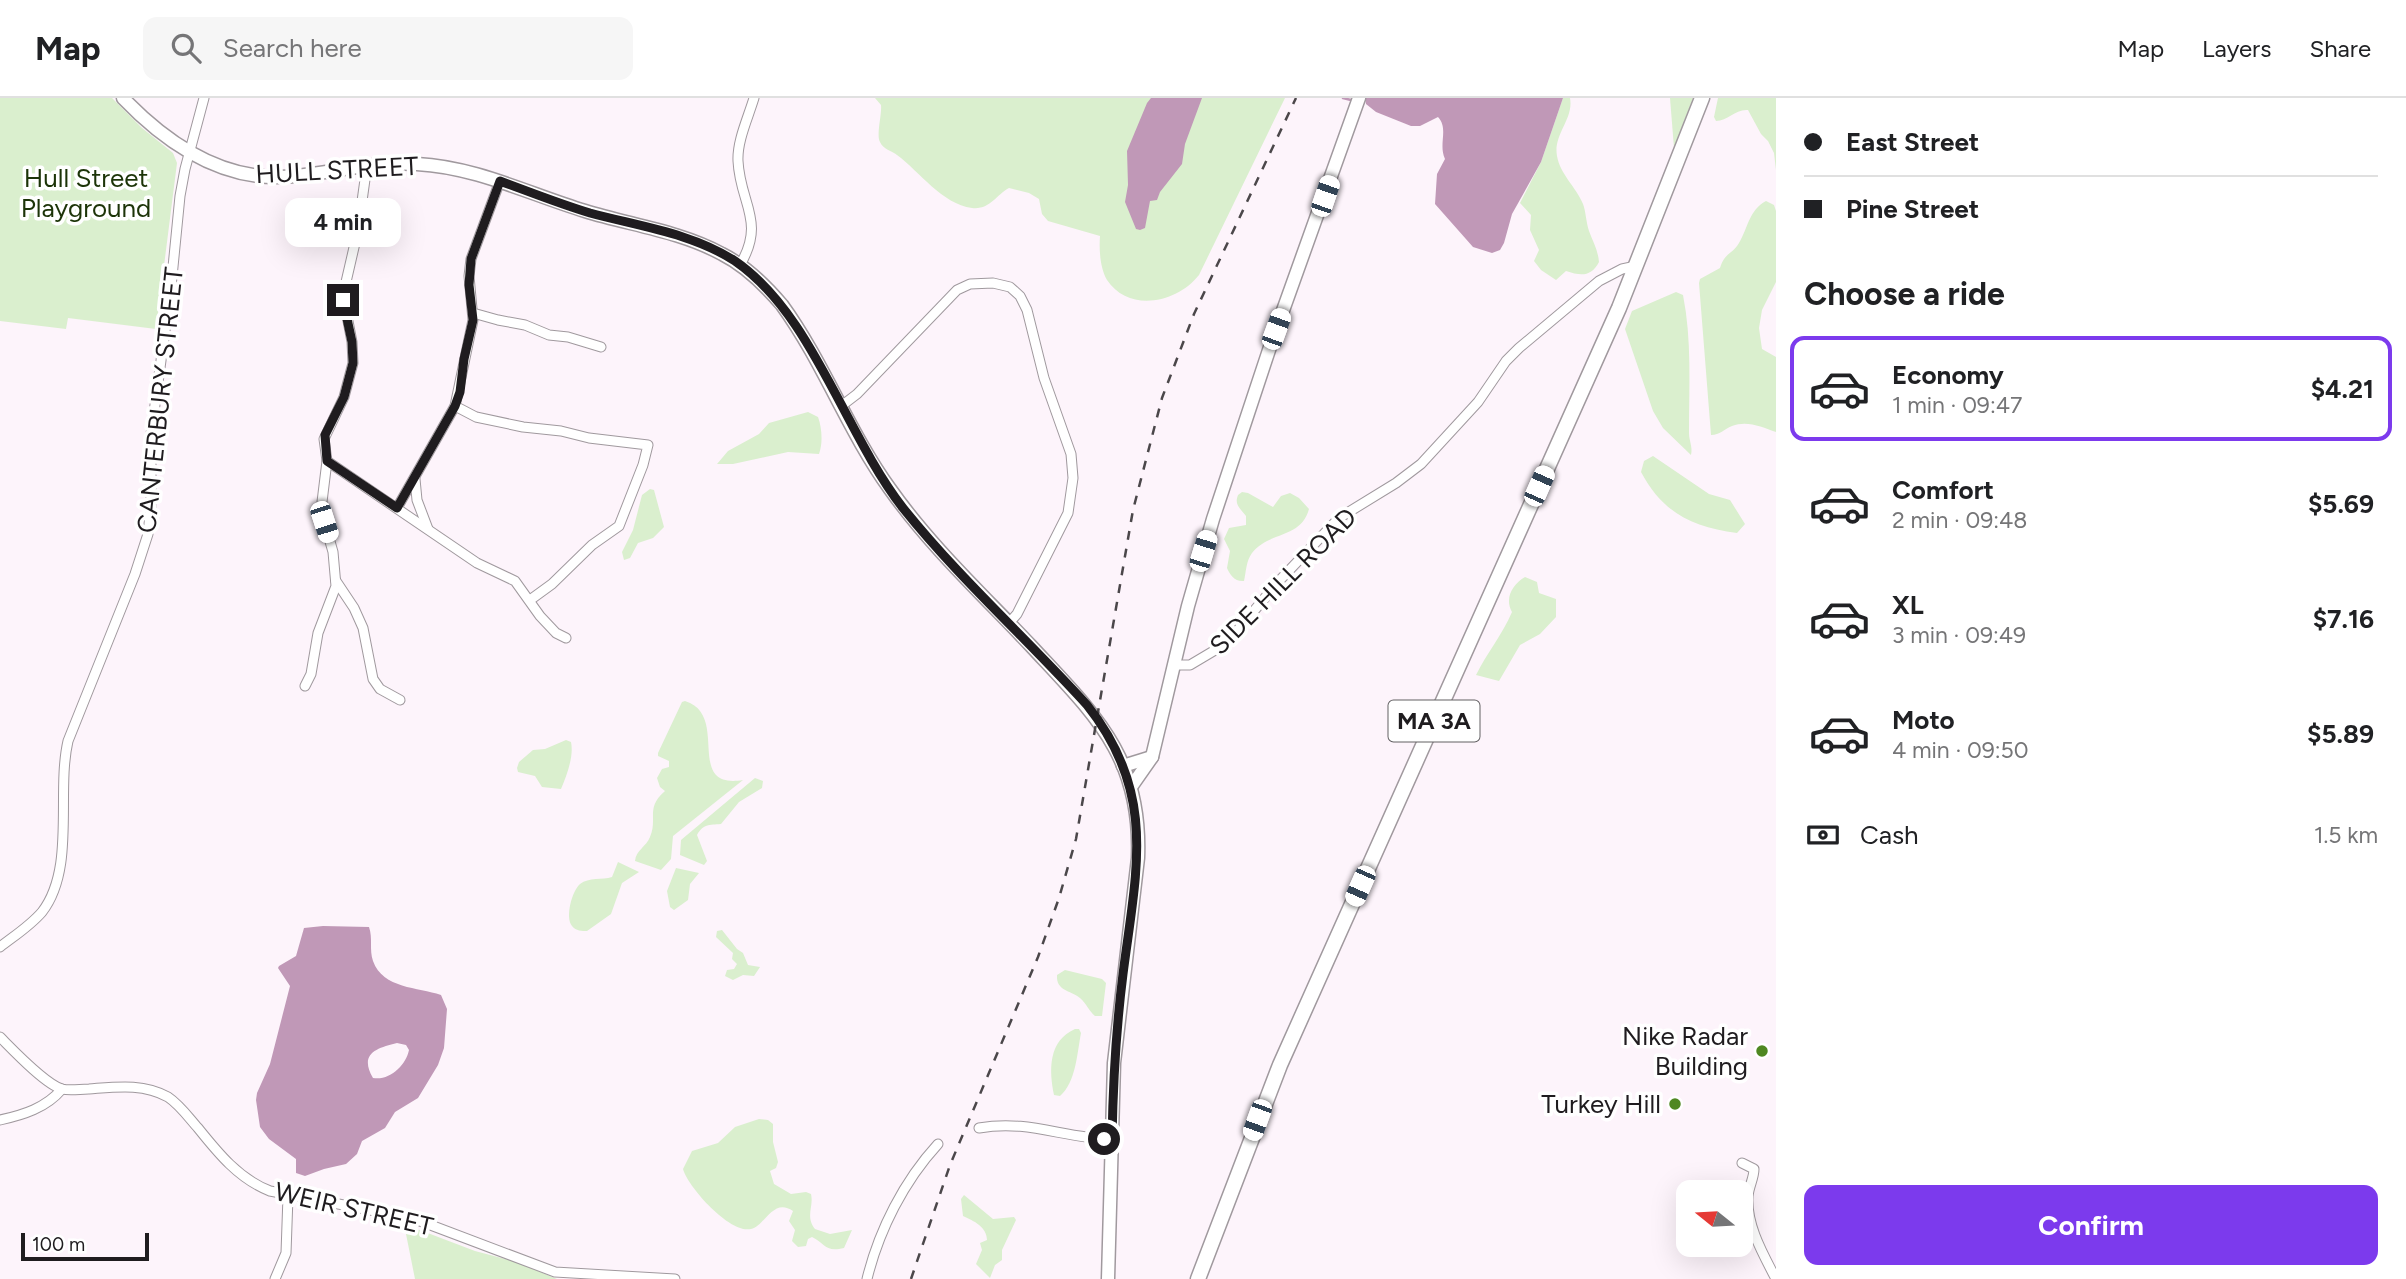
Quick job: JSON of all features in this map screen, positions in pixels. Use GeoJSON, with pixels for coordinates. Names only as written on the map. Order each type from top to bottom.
{"type":"FeatureCollection","features":[{"type":"Feature","properties":{"kind":"main road","name":"HULL STREET"},"geometry":{"type":"LineString","coordinates":[[123,98],[158,130],[190,153],[226,170],[267,177],[295,176],[389,163],[431,165],[465,171],[587,212],[689,239],[721,253],[764,285],[789,315],[873,463],[904,508],[1092,712],[1107,734],[1131,787],[1137,825],[1138,858],[1117,1032],[1108,1279]]}},
{"type":"Feature","properties":{"kind":"main road"},"geometry":{"type":"LineString","coordinates":[[1131,787],[1152,757],[1195,579],[1219,501],[1274,334],[1359,98]]}},
{"type":"Feature","properties":{"kind":"main road","name":"MA 3A"},"geometry":{"type":"LineString","coordinates":[[1198,1279],[1280,1065],[1636,266],[1702,98]]}},
{"type":"Feature","properties":{"kind":"main road"},"geometry":{"type":"LineString","coordinates":[[1123,766],[1152,757]]}},
{"type":"Feature","properties":{"kind":"street","name":"CANTERBURY STREET"},"geometry":{"type":"LineString","coordinates":[[0,947],[37,917],[51,895],[61,855],[63,770],[68,741],[135,574],[148,534],[152,504],[151,444],[154,408],[171,288],[180,196],[204,98]]}},
{"type":"Feature","properties":{"kind":"street"},"geometry":{"type":"LineString","coordinates":[[740,265],[748,252],[752,234],[738,157],[754,98]]}},
{"type":"Feature","properties":{"kind":"street"},"geometry":{"type":"LineString","coordinates":[[305,686],[311,674],[318,633],[335,590],[333,552],[321,510],[327,461],[325,435],[344,397],[353,363],[343,295],[358,230],[367,165]]}},
{"type":"Feature","properties":{"kind":"street"},"geometry":{"type":"LineString","coordinates":[[397,508],[455,406],[460,392],[473,313],[469,285],[471,259],[500,181]]}},
{"type":"Feature","properties":{"kind":"street","name":"SIDE HILL ROAD"},"geometry":{"type":"LineString","coordinates":[[1174,665],[1190,665],[1227,643],[1279,581],[1339,518],[1421,464],[1478,402],[1514,353],[1600,281],[1622,269],[1636,266]]}},
{"type":"Feature","properties":{"kind":"street"},"geometry":{"type":"LineString","coordinates":[[841,407],[857,394],[957,290],[970,284],[993,283],[1010,287],[1020,296],[1030,319],[1048,391],[1068,443],[1073,478],[1070,503],[1063,526],[1017,614],[1009,623]]}},
{"type":"Feature","properties":{"kind":"street"},"geometry":{"type":"LineString","coordinates":[[473,313],[601,347]]}},
{"type":"Feature","properties":{"kind":"street"},"geometry":{"type":"LineString","coordinates":[[455,406],[476,417],[523,427],[648,445],[635,488],[619,526],[592,545],[552,584],[530,600]]}},
{"type":"Feature","properties":{"kind":"street"},"geometry":{"type":"LineString","coordinates":[[327,461],[481,566],[515,581],[555,633],[566,638]]}},
{"type":"Feature","properties":{"kind":"street"},"geometry":{"type":"LineString","coordinates":[[415,477],[416,500],[429,531]]}},
{"type":"Feature","properties":{"kind":"street"},"geometry":{"type":"LineString","coordinates":[[336,581],[354,608],[363,628],[373,679],[380,689],[400,700]]}},
{"type":"Feature","properties":{"kind":"street"},"geometry":{"type":"LineString","coordinates":[[0,1037],[50,1083],[62,1089],[31,1111],[0,1120]]}},
{"type":"Feature","properties":{"kind":"street","name":"WEIR STREET"},"geometry":{"type":"LineString","coordinates":[[62,1089],[132,1087],[165,1096],[181,1108],[220,1155],[242,1175],[263,1188],[288,1196],[412,1217],[555,1272],[675,1279]]}},
{"type":"Feature","properties":{"kind":"street"},"geometry":{"type":"LineString","coordinates":[[979,1128],[1023,1125],[1112,1139]]}},
{"type":"Feature","properties":{"kind":"street"},"geometry":{"type":"LineString","coordinates":[[867,1279],[886,1225],[913,1175],[938,1144]]}},
{"type":"Feature","properties":{"kind":"street"},"geometry":{"type":"LineString","coordinates":[[1742,1163],[1754,1170],[1749,1188],[1748,1208],[1758,1241],[1776,1279]]}},
{"type":"Feature","properties":{"kind":"street"},"geometry":{"type":"LineString","coordinates":[[275,1279],[286,1253],[288,1196]]}},
{"type":"Feature","properties":{"kind":"green space","name":"Hull Street Playground"},"geometry":{"type":"Polygon","coordinates":[[[0,98],[112,98],[142,128],[173,153],[177,163],[156,329],[68,318],[66,329],[0,321],[0,98]]]}},
{"type":"Feature","properties":{"kind":"green space"},"geometry":{"type":"Polygon","coordinates":[[[875,98],[1285,98],[1199,275],[1190,285],[1166,298],[1140,300],[1116,290],[1107,280],[1100,253],[1100,236],[1048,221],[1042,214],[1039,199],[1029,193],[1009,188],[984,207],[978,208],[961,205],[941,194],[906,162],[881,144],[881,105],[875,98]]]}},
{"type":"Feature","properties":{"kind":"green space"},"geometry":{"type":"Polygon","coordinates":[[[1563,98],[1570,98],[1570,106],[1558,141],[1557,156],[1561,169],[1583,204],[1599,262],[1589,273],[1566,271],[1556,280],[1541,270],[1534,261],[1539,250],[1530,230],[1531,215],[1520,203],[1541,162],[1563,98]]]}},
{"type":"Feature","properties":{"kind":"green space"},"geometry":{"type":"Polygon","coordinates":[[[1670,98],[1693,98],[1674,148],[1670,98]]]}},
{"type":"Feature","properties":{"kind":"green space"},"geometry":{"type":"Polygon","coordinates":[[[1718,98],[1776,98],[1776,170],[1774,153],[1748,110],[1716,121],[1714,117],[1718,98]]]}},
{"type":"Feature","properties":{"kind":"green space"},"geometry":{"type":"Polygon","coordinates":[[[1766,201],[1774,205],[1776,211],[1776,282],[1762,310],[1759,328],[1762,349],[1776,357],[1776,432],[1743,424],[1711,435],[1699,283],[1700,279],[1720,268],[1724,259],[1739,243],[1752,214],[1766,201]]]}},
{"type":"Feature","properties":{"kind":"green space"},"geometry":{"type":"Polygon","coordinates":[[[1676,292],[1683,295],[1688,329],[1691,455],[1663,428],[1653,411],[1625,329],[1632,311],[1676,292]]]}},
{"type":"Feature","properties":{"kind":"green space"},"geometry":{"type":"Polygon","coordinates":[[[808,412],[818,417],[821,431],[819,454],[788,452],[733,464],[717,464],[728,451],[759,434],[769,423],[808,412]]]}},
{"type":"Feature","properties":{"kind":"green space"},"geometry":{"type":"Polygon","coordinates":[[[1653,456],[1709,494],[1730,500],[1745,524],[1737,533],[1706,527],[1669,508],[1641,472],[1644,461],[1653,456]]]}},
{"type":"Feature","properties":{"kind":"green space"},"geometry":{"type":"Polygon","coordinates":[[[650,489],[654,490],[664,527],[653,538],[638,543],[630,558],[624,560],[622,552],[633,530],[642,495],[650,489]]]}},
{"type":"Feature","properties":{"kind":"green space"},"geometry":{"type":"Polygon","coordinates":[[[1242,492],[1273,507],[1281,496],[1290,493],[1309,509],[1299,525],[1267,541],[1252,553],[1244,581],[1233,578],[1227,568],[1230,551],[1224,539],[1229,528],[1246,525],[1246,516],[1237,501],[1242,492]]]}},
{"type":"Feature","properties":{"kind":"green space"},"geometry":{"type":"Polygon","coordinates":[[[1525,577],[1537,582],[1539,593],[1556,599],[1556,617],[1540,634],[1520,645],[1499,681],[1476,675],[1512,612],[1509,602],[1511,592],[1525,577]]]}},
{"type":"Feature","properties":{"kind":"green space"},"geometry":{"type":"Polygon","coordinates":[[[685,701],[698,709],[705,721],[710,763],[715,774],[725,780],[743,780],[673,836],[671,859],[661,870],[635,861],[650,837],[655,803],[665,791],[660,787],[657,778],[662,769],[669,767],[669,761],[658,756],[658,753],[682,702],[685,701]]]}},
{"type":"Feature","properties":{"kind":"green space"},"geometry":{"type":"Polygon","coordinates":[[[566,740],[571,742],[572,753],[561,789],[542,787],[535,776],[518,772],[519,762],[533,750],[545,749],[566,740]]]}},
{"type":"Feature","properties":{"kind":"green space"},"geometry":{"type":"Polygon","coordinates":[[[755,778],[763,781],[762,788],[739,802],[721,824],[710,825],[699,831],[697,835],[707,861],[704,865],[680,855],[681,840],[755,778]]]}},
{"type":"Feature","properties":{"kind":"green space"},"geometry":{"type":"Polygon","coordinates":[[[618,862],[639,872],[622,883],[611,914],[587,931],[575,929],[570,922],[569,911],[577,887],[587,880],[612,877],[618,862]]]}},
{"type":"Feature","properties":{"kind":"green space"},"geometry":{"type":"Polygon","coordinates":[[[676,868],[699,873],[690,884],[688,900],[674,910],[670,907],[667,891],[676,868]]]}},
{"type":"Feature","properties":{"kind":"green space"},"geometry":{"type":"Polygon","coordinates":[[[722,930],[743,953],[748,965],[760,967],[754,976],[743,975],[733,980],[725,976],[727,970],[734,969],[737,964],[732,959],[733,953],[716,937],[717,931],[722,930]]]}},
{"type":"Feature","properties":{"kind":"green space"},"geometry":{"type":"Polygon","coordinates":[[[1065,970],[1102,979],[1106,983],[1102,1016],[1095,1016],[1080,998],[1064,990],[1059,984],[1057,975],[1065,970]]]}},
{"type":"Feature","properties":{"kind":"green space"},"geometry":{"type":"Polygon","coordinates":[[[1075,1029],[1079,1029],[1081,1033],[1073,1075],[1060,1096],[1054,1095],[1052,1057],[1060,1041],[1075,1029]]]}},
{"type":"Feature","properties":{"kind":"green space"},"geometry":{"type":"Polygon","coordinates":[[[759,1119],[773,1124],[773,1142],[778,1162],[776,1168],[770,1171],[774,1184],[791,1194],[811,1194],[810,1216],[815,1229],[830,1234],[852,1230],[844,1248],[829,1248],[812,1237],[808,1239],[806,1246],[798,1247],[792,1241],[795,1230],[789,1221],[793,1211],[786,1208],[775,1210],[756,1227],[742,1229],[711,1208],[686,1177],[683,1169],[692,1151],[718,1143],[735,1127],[759,1119]]]}},
{"type":"Feature","properties":{"kind":"green space"},"geometry":{"type":"Polygon","coordinates":[[[964,1195],[993,1219],[1014,1217],[1016,1220],[1002,1250],[1002,1260],[995,1265],[990,1278],[976,1264],[982,1250],[980,1243],[987,1240],[985,1231],[963,1216],[961,1199],[964,1195]]]}},
{"type":"Feature","properties":{"kind":"green space"},"geometry":{"type":"Polygon","coordinates":[[[404,1224],[475,1251],[517,1262],[557,1279],[415,1279],[404,1224]]]}},
{"type":"Feature","properties":{"kind":"shaded area"},"geometry":{"type":"Polygon","coordinates":[[[1151,98],[1202,98],[1185,144],[1182,164],[1157,200],[1150,201],[1145,228],[1136,229],[1125,202],[1128,185],[1127,151],[1147,103],[1151,98]]]}},
{"type":"Feature","properties":{"kind":"shaded area"},"geometry":{"type":"Polygon","coordinates":[[[1365,98],[1563,98],[1541,162],[1512,214],[1500,250],[1492,253],[1473,247],[1435,204],[1437,174],[1445,159],[1442,148],[1443,127],[1438,117],[1420,126],[1411,126],[1376,112],[1366,104],[1365,98]]]}},
{"type":"Feature","properties":{"kind":"shaded area"},"geometry":{"type":"Polygon","coordinates":[[[369,927],[372,957],[378,970],[402,986],[441,995],[447,1009],[444,1048],[438,1065],[418,1098],[395,1112],[385,1128],[362,1141],[357,1154],[346,1164],[305,1176],[296,1173],[296,1159],[269,1139],[260,1127],[256,1100],[270,1064],[290,986],[278,968],[296,956],[304,928],[369,927]],[[397,1043],[372,1053],[368,1063],[373,1078],[385,1077],[401,1066],[409,1050],[406,1045],[397,1043]]]}},
{"type":"Feature","properties":{"kind":"waterway"},"geometry":{"type":"LineString","coordinates":[[1343,98],[1351,100]]}},
{"type":"Feature","properties":{"kind":"railway"},"geometry":{"type":"LineString","coordinates":[[911,1279],[950,1165],[1038,957],[1076,839],[1133,510],[1162,398],[1194,314],[1296,98]]}},
{"type":"Feature","properties":{"kind":"place","name":"Nike Radar Building"},"geometry":{"type":"Point","coordinates":[1762,1051]}},
{"type":"Feature","properties":{"kind":"place","name":"Turkey Hill"},"geometry":{"type":"Point","coordinates":[1675,1104]}},
{"type":"Feature","properties":{"kind":"route"},"geometry":{"type":"LineString","coordinates":[[343,300],[354,357],[344,397],[325,435],[327,461],[397,508],[455,406],[460,392],[473,320],[469,268],[500,181],[587,212],[701,243],[733,260],[773,295],[796,327],[867,455],[904,508],[932,542],[1087,705],[1107,734],[1123,766],[1131,787],[1138,833],[1138,858],[1117,1032],[1112,1139],[1104,1139]]}}]}
